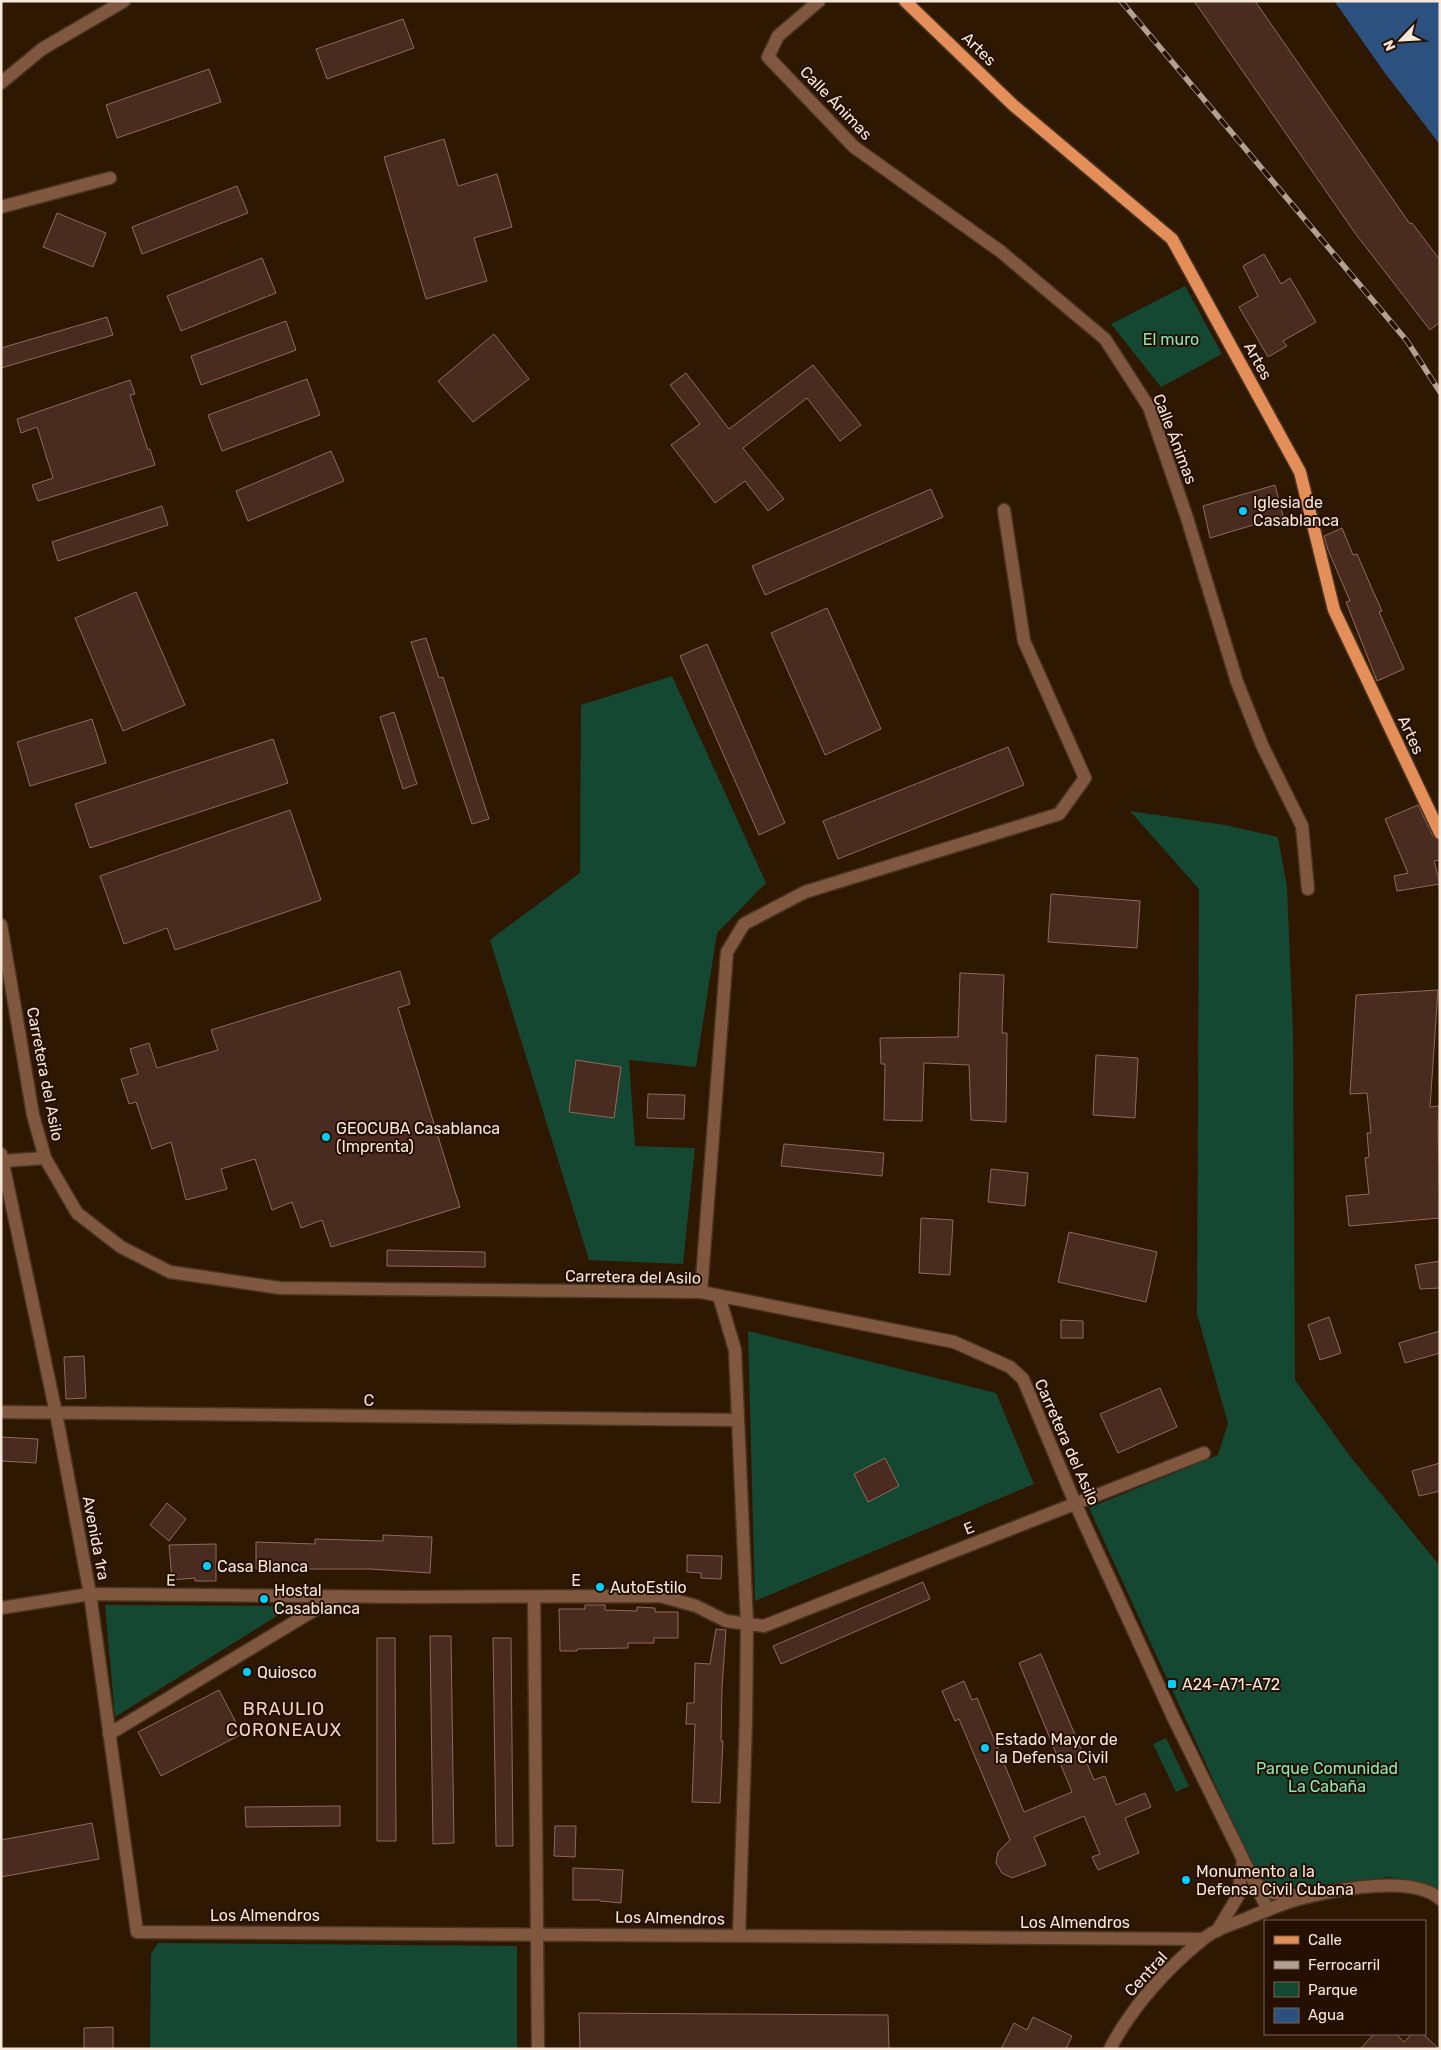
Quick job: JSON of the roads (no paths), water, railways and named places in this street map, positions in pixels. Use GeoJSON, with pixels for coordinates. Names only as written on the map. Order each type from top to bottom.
{"type":"FeatureCollection","features":[{"type":"Feature","properties":{"kind":"main road","name":"Artes"},"geometry":{"type":"LineString","coordinates":[[905,1],[1013,105],[1172,239],[1300,472],[1334,610],[1440,833]]}},
{"type":"Feature","properties":{"kind":"street"},"geometry":{"type":"LineString","coordinates":[[1,83],[42,49],[124,1]]}},
{"type":"Feature","properties":{"kind":"street","name":"Calle Ánimas"},"geometry":{"type":"LineString","coordinates":[[819,1],[778,36],[768,57],[854,147],[1000,251],[1106,339],[1149,407],[1187,518],[1236,682],[1262,745],[1302,826],[1308,888]]}},
{"type":"Feature","properties":{"kind":"street"},"geometry":{"type":"LineString","coordinates":[[1,207],[110,178]]}},
{"type":"Feature","properties":{"kind":"street"},"geometry":{"type":"LineString","coordinates":[[701,1292],[727,952],[744,924],[805,892],[1059,814],[1085,778],[1024,641],[1004,510]]}},
{"type":"Feature","properties":{"kind":"street","name":"Carretera del Asilo"},"geometry":{"type":"LineString","coordinates":[[1,925],[34,1115],[45,1158],[78,1213],[121,1247],[170,1272],[280,1288],[701,1292],[954,1342],[1010,1367],[1023,1379],[1075,1503],[1173,1717],[1268,1910]]}},
{"type":"Feature","properties":{"kind":"street"},"geometry":{"type":"LineString","coordinates":[[2,1158],[45,1158]]}},
{"type":"Feature","properties":{"kind":"street","name":"Avenida 1ra"},"geometry":{"type":"LineString","coordinates":[[2,1158],[56,1413],[90,1594],[137,1932]]}},
{"type":"Feature","properties":{"kind":"street"},"geometry":{"type":"LineString","coordinates":[[719,1296],[735,1350],[747,1624],[739,1935]]}},
{"type":"Feature","properties":{"kind":"street","name":"C"},"geometry":{"type":"LineString","coordinates":[[1,1412],[737,1420]]}},
{"type":"Feature","properties":{"kind":"street","name":"E"},"geometry":{"type":"LineString","coordinates":[[1,1608],[90,1594],[336,1597],[660,1596],[696,1606],[726,1621],[764,1626],[1204,1453]]}},
{"type":"Feature","properties":{"kind":"street"},"geometry":{"type":"LineString","coordinates":[[109,1734],[336,1597]]}},
{"type":"Feature","properties":{"kind":"street"},"geometry":{"type":"LineString","coordinates":[[534,1597],[538,2049]]}},
{"type":"Feature","properties":{"kind":"street"},"geometry":{"type":"LineString","coordinates":[[1216,1931],[1238,1896],[1243,1861]]}},
{"type":"Feature","properties":{"kind":"street"},"geometry":{"type":"LineString","coordinates":[[1256,1884],[1273,1893],[1306,1897],[1351,1888],[1401,1886],[1420,1890],[1440,1899]]}},
{"type":"Feature","properties":{"kind":"street","name":"Central"},"geometry":{"type":"LineString","coordinates":[[1110,2049],[1120,2030],[1151,1989],[1203,1939],[1216,1931],[1306,1897]]}},
{"type":"Feature","properties":{"kind":"street","name":"Los Almendros"},"geometry":{"type":"LineString","coordinates":[[137,1932],[537,1933],[1203,1939]]}},
{"type":"Feature","properties":{"kind":"water"},"geometry":{"type":"Polygon","coordinates":[[[1334,1],[1440,1],[1440,145],[1384,72],[1334,1]]]}},
{"type":"Feature","properties":{"kind":"railway"},"geometry":{"type":"LineString","coordinates":[[1121,1],[1407,341],[1440,392]]}},
{"type":"Feature","properties":{"kind":"place","name":"Iglesia de Casablanca"},"geometry":{"type":"Point","coordinates":[1243,511]}},
{"type":"Feature","properties":{"kind":"place","name":"GEOCUBA Casablanca (Imprenta)"},"geometry":{"type":"Point","coordinates":[326,1137]}},
{"type":"Feature","properties":{"kind":"place","name":"Casa Blanca"},"geometry":{"type":"Point","coordinates":[207,1566]}},
{"type":"Feature","properties":{"kind":"place","name":"AutoEstilo"},"geometry":{"type":"Point","coordinates":[600,1587]}},
{"type":"Feature","properties":{"kind":"place","name":"Hostal Casablanca"},"geometry":{"type":"Point","coordinates":[264,1599]}},
{"type":"Feature","properties":{"kind":"place","name":"Quiosco"},"geometry":{"type":"Point","coordinates":[247,1672]}},
{"type":"Feature","properties":{"kind":"place","name":"A24-A71-A72"},"geometry":{"type":"Point","coordinates":[1172,1684]}},
{"type":"Feature","properties":{"kind":"place","name":"Estado Mayor de la Defensa Civil"},"geometry":{"type":"Point","coordinates":[985,1748]}},
{"type":"Feature","properties":{"kind":"place","name":"Monumento a la Defensa Civil Cubana"},"geometry":{"type":"Point","coordinates":[1186,1880]}},
{"type":"Feature","properties":{"kind":"district","name":"BRAULIO CORONEAUX"},"geometry":{"type":"Point","coordinates":[284,1719]}},
{"type":"Feature","properties":{"kind":"park label","name":"El muro"},"geometry":{"type":"Point","coordinates":[1171,339]}},
{"type":"Feature","properties":{"kind":"park label","name":"Parque Comunidad La Cabaña"},"geometry":{"type":"Point","coordinates":[1327,1777]}}]}
